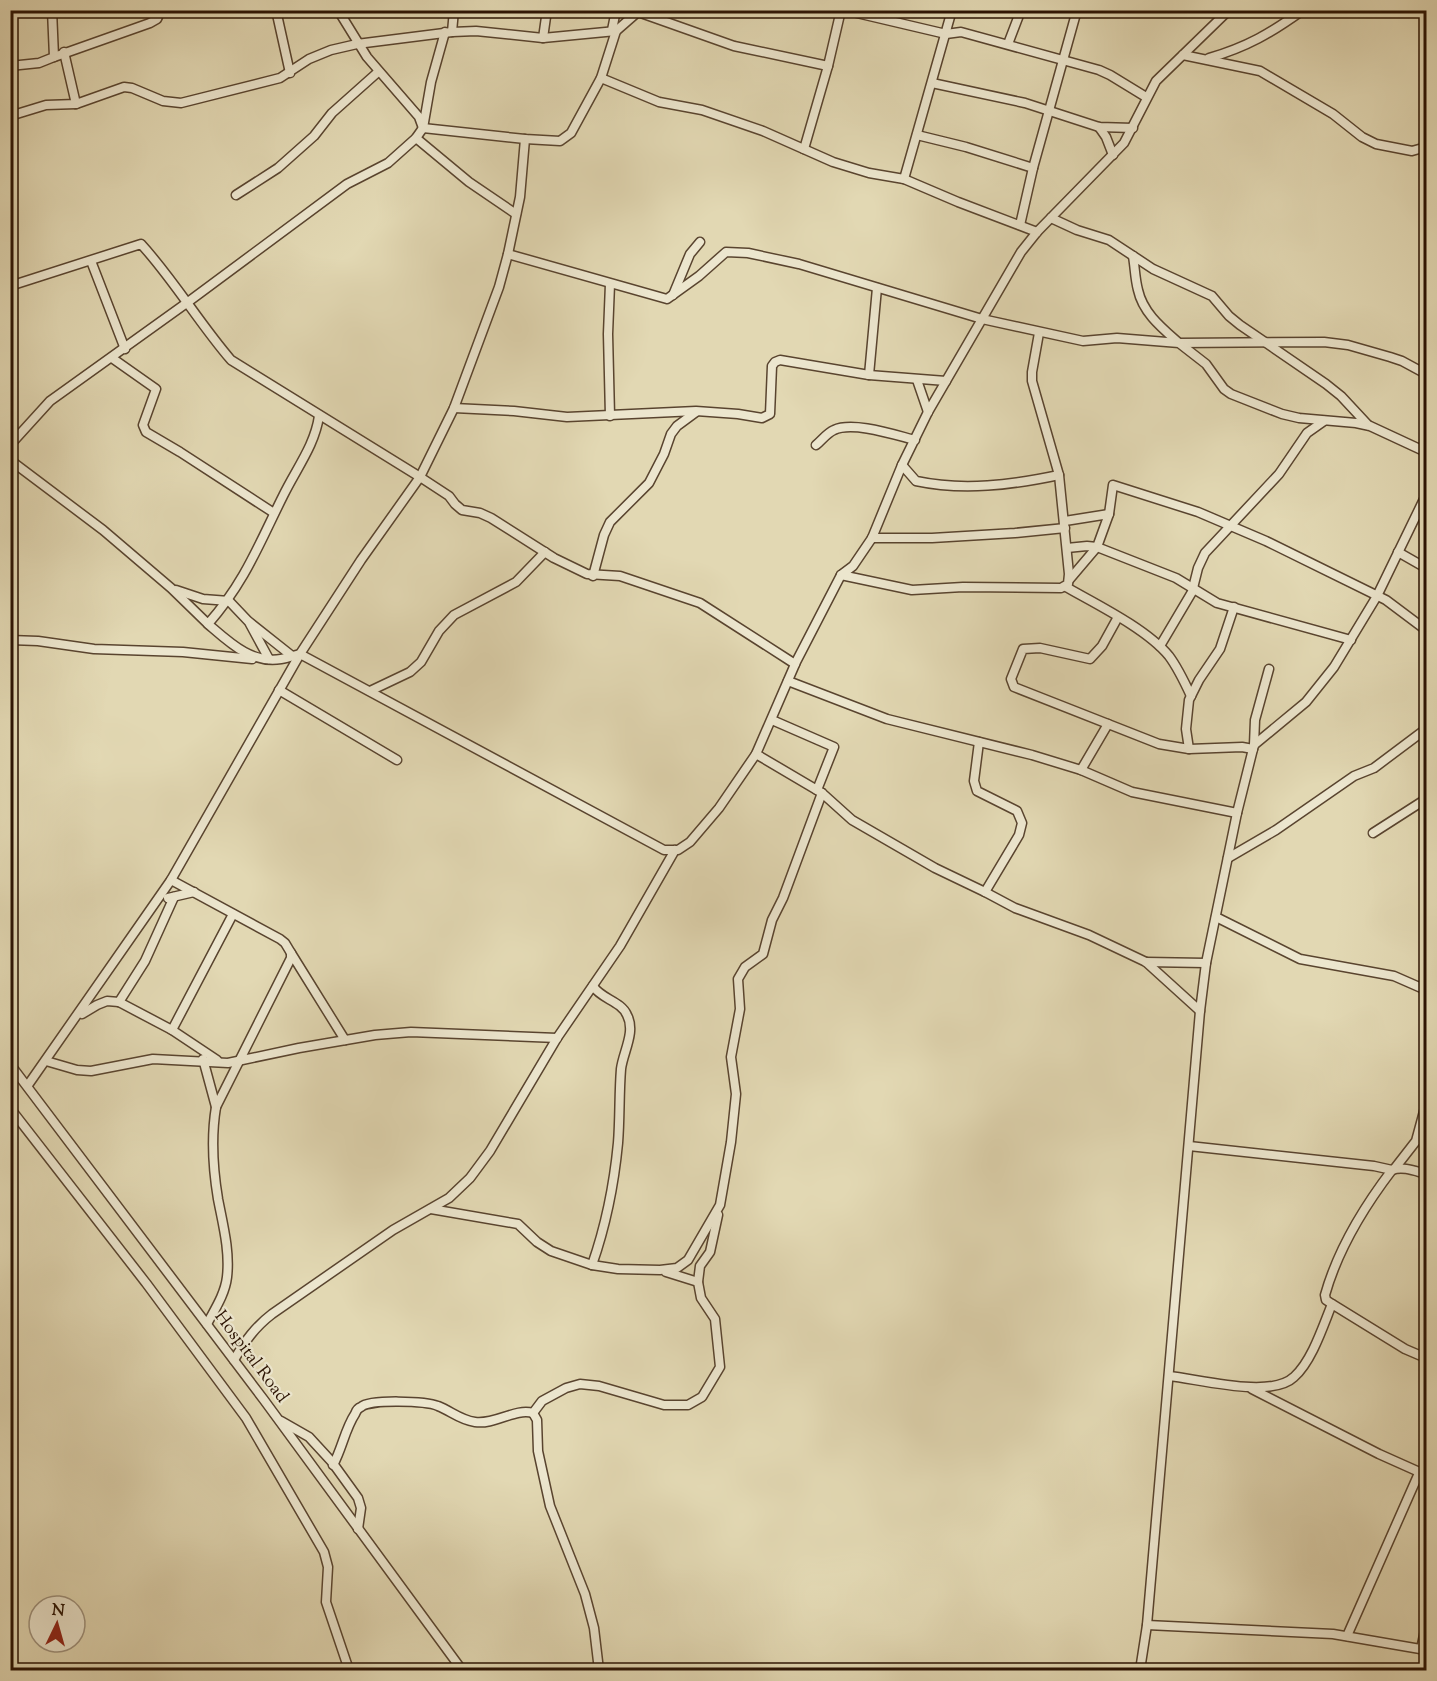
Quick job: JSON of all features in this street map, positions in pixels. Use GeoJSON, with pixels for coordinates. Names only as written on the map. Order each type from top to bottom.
{"type":"FeatureCollection","features":[{"type":"Feature","properties":{"kind":"street"},"geometry":{"type":"LineString","coordinates":[[52,10],[54,57]]}},
{"type":"Feature","properties":{"kind":"street"},"geometry":{"type":"LineString","coordinates":[[12,65],[39,63],[64,52],[150,23],[157,19],[161,10]]}},
{"type":"Feature","properties":{"kind":"street"},"geometry":{"type":"LineString","coordinates":[[276,10],[290,72]]}},
{"type":"Feature","properties":{"kind":"street"},"geometry":{"type":"LineString","coordinates":[[338,10],[357,44],[378,72],[419,117],[423,128]]}},
{"type":"Feature","properties":{"kind":"street"},"geometry":{"type":"LineString","coordinates":[[10,445],[50,401],[125,349],[347,184],[388,164],[416,138],[423,128],[431,82],[454,10]]}},
{"type":"Feature","properties":{"kind":"street"},"geometry":{"type":"LineString","coordinates":[[543,38],[547,10]]}},
{"type":"Feature","properties":{"kind":"street"},"geometry":{"type":"LineString","coordinates":[[423,128],[560,141],[572,133],[601,78],[614,31],[616,10]]}},
{"type":"Feature","properties":{"kind":"street"},"geometry":{"type":"LineString","coordinates":[[804,148],[842,10],[946,34],[961,32],[1063,59],[1110,75],[1146,97]]}},
{"type":"Feature","properties":{"kind":"street"},"geometry":{"type":"LineString","coordinates":[[904,179],[952,10]]}},
{"type":"Feature","properties":{"kind":"street"},"geometry":{"type":"LineString","coordinates":[[1008,44],[1021,10]]}},
{"type":"Feature","properties":{"kind":"street"},"geometry":{"type":"LineString","coordinates":[[1020,225],[1048,111],[1077,10]]}},
{"type":"Feature","properties":{"kind":"street"},"geometry":{"type":"LineString","coordinates":[[171,588],[203,599],[229,601],[248,621],[296,655],[370,691],[664,850],[685,847],[703,828],[756,754],[795,664],[841,575],[853,566],[872,538],[902,465],[928,412],[1021,252],[1037,232],[1113,154],[1133,128],[1146,97],[1156,81],[1229,10]]}},
{"type":"Feature","properties":{"kind":"street"},"geometry":{"type":"LineString","coordinates":[[1205,59],[1242,48],[1303,10]]}},
{"type":"Feature","properties":{"kind":"street"},"geometry":{"type":"LineString","coordinates":[[10,116],[46,105],[76,104],[124,87],[163,101],[182,103],[280,78],[309,59],[331,50],[357,44],[448,32],[476,31],[543,38],[614,31],[639,11],[734,46],[828,66]]}},
{"type":"Feature","properties":{"kind":"street"},"geometry":{"type":"LineString","coordinates":[[64,52],[76,104]]}},
{"type":"Feature","properties":{"kind":"street"},"geometry":{"type":"LineString","coordinates":[[1182,55],[1260,70],[1333,114],[1362,137],[1376,144],[1412,151],[1426,147]]}},
{"type":"Feature","properties":{"kind":"street"},"geometry":{"type":"LineString","coordinates":[[236,195],[285,161],[314,136],[332,113],[378,72]]}},
{"type":"Feature","properties":{"kind":"street"},"geometry":{"type":"LineString","coordinates":[[601,78],[659,102],[702,110],[763,131],[833,162],[869,173],[904,179],[1037,232]]}},
{"type":"Feature","properties":{"kind":"street"},"geometry":{"type":"LineString","coordinates":[[932,82],[1008,98],[1099,127],[1133,128]]}},
{"type":"Feature","properties":{"kind":"street"},"geometry":{"type":"LineString","coordinates":[[1099,127],[1106,136],[1113,154]]}},
{"type":"Feature","properties":{"kind":"street"},"geometry":{"type":"LineString","coordinates":[[917,135],[966,147],[1033,168]]}},
{"type":"Feature","properties":{"kind":"street"},"geometry":{"type":"LineString","coordinates":[[416,138],[469,182],[516,214]]}},
{"type":"Feature","properties":{"kind":"street"},"geometry":{"type":"LineString","coordinates":[[28,1085],[77,1018],[171,880],[279,690],[296,655],[420,477],[454,408],[499,287],[516,214],[525,139]]}},
{"type":"Feature","properties":{"kind":"street"},"geometry":{"type":"LineString","coordinates":[[1051,218],[1077,230],[1109,240],[1153,269],[1212,296],[1229,316],[1333,390],[1370,426]]}},
{"type":"Feature","properties":{"kind":"street"},"geometry":{"type":"LineString","coordinates":[[673,296],[690,254],[699,242]]}},
{"type":"Feature","properties":{"kind":"street"},"geometry":{"type":"LineString","coordinates":[[10,286],[141,244],[189,302],[216,343],[231,360],[420,477],[449,496],[462,510],[480,513],[491,518],[574,569],[593,576],[620,576],[700,603],[795,664]]}},
{"type":"Feature","properties":{"kind":"street"},"geometry":{"type":"LineString","coordinates":[[508,254],[667,299],[726,252],[748,253],[799,264],[982,319],[1083,341],[1117,338],[1179,343],[1324,342],[1348,345],[1402,361],[1426,374]]}},
{"type":"Feature","properties":{"kind":"street"},"geometry":{"type":"LineString","coordinates":[[1133,256],[1142,304],[1160,326],[1206,364],[1224,389],[1231,394],[1282,414],[1299,418],[1370,426],[1426,452]]}},
{"type":"Feature","properties":{"kind":"street"},"geometry":{"type":"LineString","coordinates":[[91,261],[125,349]]}},
{"type":"Feature","properties":{"kind":"street"},"geometry":{"type":"LineString","coordinates":[[610,284],[608,334],[610,416]]}},
{"type":"Feature","properties":{"kind":"street"},"geometry":{"type":"LineString","coordinates":[[869,375],[877,288]]}},
{"type":"Feature","properties":{"kind":"street"},"geometry":{"type":"LineString","coordinates":[[1039,333],[1032,381],[1059,475],[1067,548],[1067,584]]}},
{"type":"Feature","properties":{"kind":"street"},"geometry":{"type":"LineString","coordinates":[[112,358],[155,387],[156,392],[143,424],[146,432],[274,513]]}},
{"type":"Feature","properties":{"kind":"street"},"geometry":{"type":"LineString","coordinates":[[454,408],[567,417],[696,411],[766,417],[770,414],[772,366],[780,360],[869,375],[946,381]]}},
{"type":"Feature","properties":{"kind":"street"},"geometry":{"type":"LineString","coordinates":[[917,380],[928,412]]}},
{"type":"Feature","properties":{"kind":"street"},"geometry":{"type":"LineString","coordinates":[[593,576],[604,535],[610,522],[649,483],[664,454],[671,434],[677,426],[696,411]]}},
{"type":"Feature","properties":{"kind":"street"},"geometry":{"type":"LineString","coordinates":[[671,413],[677,426]]}},
{"type":"Feature","properties":{"kind":"street"},"geometry":{"type":"LineString","coordinates":[[208,624],[229,601],[251,563],[316,432],[319,416]]}},
{"type":"Feature","properties":{"kind":"street"},"geometry":{"type":"LineString","coordinates":[[1160,646],[1194,587],[1201,560],[1230,525],[1280,474],[1307,434],[1324,421]]}},
{"type":"Feature","properties":{"kind":"street"},"geometry":{"type":"LineString","coordinates":[[316,432],[330,422]]}},
{"type":"Feature","properties":{"kind":"street"},"geometry":{"type":"LineString","coordinates":[[816,446],[832,431],[847,427],[915,440]]}},
{"type":"Feature","properties":{"kind":"street"},"geometry":{"type":"LineString","coordinates":[[10,460],[103,530],[240,650],[259,659]]}},
{"type":"Feature","properties":{"kind":"street"},"geometry":{"type":"LineString","coordinates":[[902,465],[916,481],[955,487],[1011,483],[1059,475]]}},
{"type":"Feature","properties":{"kind":"street"},"geometry":{"type":"LineString","coordinates":[[841,575],[912,590],[963,587],[1053,588],[1067,584],[1097,547],[1109,514],[1113,485],[1230,525],[1398,607],[1426,630]]}},
{"type":"Feature","properties":{"kind":"street"},"geometry":{"type":"LineString","coordinates":[[1118,617],[1090,660],[1053,650],[1026,648],[1023,650],[1011,679],[1014,687],[1159,744],[1189,749],[1254,747],[1306,702],[1334,667],[1377,596],[1426,495]]}},
{"type":"Feature","properties":{"kind":"street"},"geometry":{"type":"LineString","coordinates":[[872,538],[932,538],[1015,533],[1109,514]]}},
{"type":"Feature","properties":{"kind":"street"},"geometry":{"type":"LineString","coordinates":[[1067,548],[1097,547],[1169,575],[1194,587],[1218,603],[1351,640]]}},
{"type":"Feature","properties":{"kind":"street"},"geometry":{"type":"LineString","coordinates":[[370,691],[410,672],[421,662],[439,631],[454,615],[516,582],[545,552]]}},
{"type":"Feature","properties":{"kind":"street"},"geometry":{"type":"LineString","coordinates":[[1398,552],[1426,568]]}},
{"type":"Feature","properties":{"kind":"street"},"geometry":{"type":"LineString","coordinates":[[1067,584],[1160,646],[1174,663],[1191,696]]}},
{"type":"Feature","properties":{"kind":"street"},"geometry":{"type":"LineString","coordinates":[[1189,749],[1186,715],[1191,696],[1220,649],[1234,607]]}},
{"type":"Feature","properties":{"kind":"street"},"geometry":{"type":"LineString","coordinates":[[248,621],[269,659]]}},
{"type":"Feature","properties":{"kind":"street"},"geometry":{"type":"LineString","coordinates":[[10,640],[38,641],[94,649],[183,652],[259,659],[280,659],[296,655]]}},
{"type":"Feature","properties":{"kind":"street"},"geometry":{"type":"LineString","coordinates":[[1140,1671],[1147,1625],[1206,963],[1237,813],[1254,747],[1255,720],[1269,669]]}},
{"type":"Feature","properties":{"kind":"street"},"geometry":{"type":"LineString","coordinates":[[788,681],[887,719],[1081,770],[1132,792],[1237,813]]}},
{"type":"Feature","properties":{"kind":"street"},"geometry":{"type":"LineString","coordinates":[[279,690],[396,760]]}},
{"type":"Feature","properties":{"kind":"street"},"geometry":{"type":"LineString","coordinates":[[533,1413],[542,1401],[566,1388],[580,1384],[599,1386],[664,1405],[688,1405],[698,1401],[717,1375],[720,1367],[721,1358],[715,1319],[701,1298],[698,1282],[700,1266],[710,1252],[731,1142],[736,1094],[731,1057],[740,1009],[738,979],[746,968],[763,954],[772,920],[783,898],[834,747],[772,720]]}},
{"type":"Feature","properties":{"kind":"street"},"geometry":{"type":"LineString","coordinates":[[1081,770],[1108,724]]}},
{"type":"Feature","properties":{"kind":"street"},"geometry":{"type":"LineString","coordinates":[[1228,858],[1276,830],[1354,776],[1374,768],[1426,729]]}},
{"type":"Feature","properties":{"kind":"street"},"geometry":{"type":"LineString","coordinates":[[979,742],[974,781],[977,791],[1017,811],[1022,823],[1019,835],[986,892]]}},
{"type":"Feature","properties":{"kind":"street"},"geometry":{"type":"LineString","coordinates":[[756,754],[820,791],[852,820],[890,844],[1015,908],[1089,935],[1146,962],[1200,1011]]}},
{"type":"Feature","properties":{"kind":"street"},"geometry":{"type":"LineString","coordinates":[[1373,833],[1426,799]]}},
{"type":"Feature","properties":{"kind":"street"},"geometry":{"type":"LineString","coordinates":[[234,1360],[258,1324],[373,1243],[460,1189],[496,1141],[557,1038],[620,946],[675,850]]}},
{"type":"Feature","properties":{"kind":"street"},"geometry":{"type":"LineString","coordinates":[[171,880],[285,943],[345,1040]]}},
{"type":"Feature","properties":{"kind":"street"},"geometry":{"type":"LineString","coordinates":[[157,900],[194,892]]}},
{"type":"Feature","properties":{"kind":"street"},"geometry":{"type":"LineString","coordinates":[[120,1002],[146,961],[174,897]]}},
{"type":"Feature","properties":{"kind":"street"},"geometry":{"type":"LineString","coordinates":[[172,1029],[233,914]]}},
{"type":"Feature","properties":{"kind":"street"},"geometry":{"type":"LineString","coordinates":[[1216,917],[1300,959],[1394,975],[1426,990]]}},
{"type":"Feature","properties":{"kind":"street"},"geometry":{"type":"LineString","coordinates":[[216,1107],[291,958],[291,953]]}},
{"type":"Feature","properties":{"kind":"street"},"geometry":{"type":"LineString","coordinates":[[1146,962],[1206,963]]}},
{"type":"Feature","properties":{"kind":"street"},"geometry":{"type":"LineString","coordinates":[[592,1265],[604,1230],[613,1180],[618,1143],[621,1066],[630,1032],[629,1017],[625,1011],[601,996],[593,986]]}},
{"type":"Feature","properties":{"kind":"street"},"geometry":{"type":"LineString","coordinates":[[77,1018],[107,1001],[120,1002],[172,1029],[221,1062]]}},
{"type":"Feature","properties":{"kind":"street"},"geometry":{"type":"LineString","coordinates":[[46,1061],[77,1070],[91,1071],[153,1059],[228,1063],[345,1040],[411,1032],[557,1038]]}},
{"type":"Feature","properties":{"kind":"street"},"geometry":{"type":"LineString","coordinates":[[200,1050],[216,1107],[213,1146],[226,1246],[227,1278],[221,1298],[207,1324]]}},
{"type":"Feature","properties":{"kind":"street","name":"Hospital Road"},"geometry":{"type":"LineString","coordinates":[[10,1064],[234,1360],[462,1671]]}},
{"type":"Feature","properties":{"kind":"street"},"geometry":{"type":"LineString","coordinates":[[1426,1104],[1416,1141],[1373,1194],[1345,1244],[1325,1295],[1326,1300],[1332,1304],[1406,1349],[1426,1358]]}},
{"type":"Feature","properties":{"kind":"street"},"geometry":{"type":"LineString","coordinates":[[10,1108],[146,1282],[246,1418],[262,1444],[324,1552],[328,1567],[326,1602],[349,1671]]}},
{"type":"Feature","properties":{"kind":"street"},"geometry":{"type":"LineString","coordinates":[[1188,1146],[1374,1166],[1426,1174]]}},
{"type":"Feature","properties":{"kind":"street"},"geometry":{"type":"LineString","coordinates":[[431,1209],[518,1224],[537,1242],[551,1251],[592,1265],[618,1269],[660,1270],[677,1268],[688,1260],[720,1205]]}},
{"type":"Feature","properties":{"kind":"street"},"geometry":{"type":"LineString","coordinates":[[660,1270],[683,1275],[698,1282]]}},
{"type":"Feature","properties":{"kind":"street"},"geometry":{"type":"LineString","coordinates":[[1169,1376],[1249,1388],[1276,1387],[1294,1378],[1315,1344],[1332,1304]]}},
{"type":"Feature","properties":{"kind":"street"},"geometry":{"type":"LineString","coordinates":[[1249,1388],[1423,1474],[1347,1636]]}},
{"type":"Feature","properties":{"kind":"street"},"geometry":{"type":"LineString","coordinates":[[333,1464],[354,1414],[361,1406],[371,1403],[424,1403],[438,1406],[456,1417],[478,1423],[494,1422],[524,1412],[533,1413]]}},
{"type":"Feature","properties":{"kind":"street"},"geometry":{"type":"LineString","coordinates":[[533,1413],[537,1420],[538,1451],[550,1506],[585,1594],[594,1628],[599,1671]]}},
{"type":"Feature","properties":{"kind":"street"},"geometry":{"type":"LineString","coordinates":[[278,1420],[309,1437],[333,1464],[358,1498],[361,1508],[358,1529]]}},
{"type":"Feature","properties":{"kind":"street"},"geometry":{"type":"LineString","coordinates":[[1147,1625],[1347,1636],[1424,1649],[1426,1626]]}}]}
